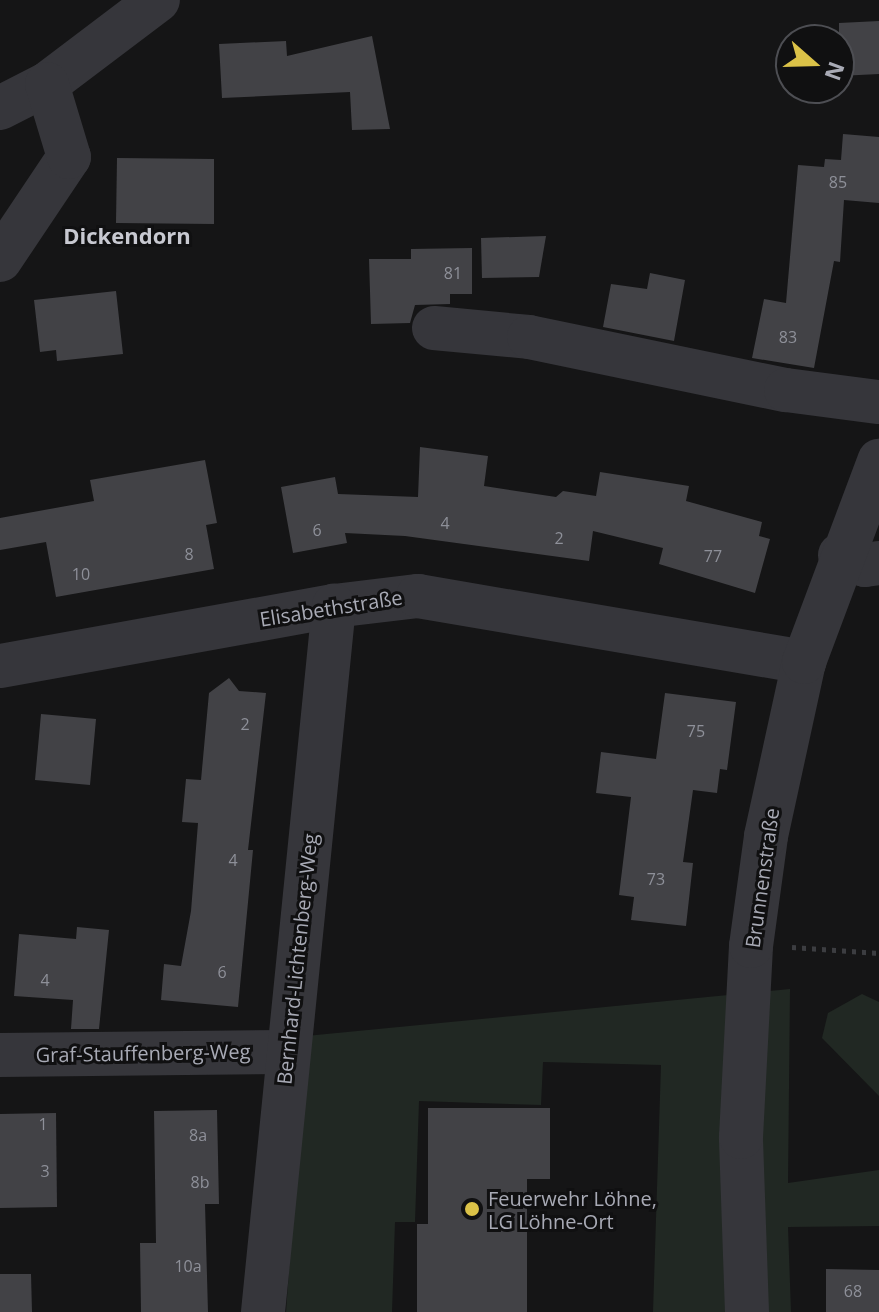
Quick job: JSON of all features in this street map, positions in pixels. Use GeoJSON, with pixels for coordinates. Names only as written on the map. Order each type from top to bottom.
{"type":"FeatureCollection","features":[{"type":"Feature","properties":{"kind":"street"},"geometry":{"type":"LineString","coordinates":[[0,108],[47,84],[158,0]]}},
{"type":"Feature","properties":{"kind":"street"},"geometry":{"type":"LineString","coordinates":[[0,260],[69,157],[47,84]]}},
{"type":"Feature","properties":{"kind":"street"},"geometry":{"type":"LineString","coordinates":[[434,328],[529,337],[786,390],[879,402]]}},
{"type":"Feature","properties":{"kind":"street","name":"Brunnenstraße"},"geometry":{"type":"LineString","coordinates":[[747,1312],[741,1137],[751,946],[766,836],[804,662],[859,559],[879,461]]}},
{"type":"Feature","properties":{"kind":"street","name":"Elisabethstraße"},"geometry":{"type":"LineString","coordinates":[[0,666],[334,606],[418,596],[804,662]]}},
{"type":"Feature","properties":{"kind":"street","name":"Bernhard-Lichtenberg-Weg"},"geometry":{"type":"LineString","coordinates":[[263,1312],[334,606]]}},
{"type":"Feature","properties":{"kind":"street","name":"Graf-Stauffenberg-Weg"},"geometry":{"type":"LineString","coordinates":[[0,1055],[287,1052]]}},
{"type":"Feature","properties":{"kind":"path"},"geometry":{"type":"LineString","coordinates":[[751,946],[879,953]]}},
{"type":"Feature","properties":{"kind":"shaded area"},"geometry":{"type":"Polygon","coordinates":[[[790,989],[788,1183],[879,1170],[879,1226],[788,1227],[791,1312],[653,1312],[661,1065],[543,1062],[541,1105],[419,1101],[415,1222],[395,1222],[392,1312],[286,1312],[306,1036],[790,989]]]}},
{"type":"Feature","properties":{"kind":"shaded area"},"geometry":{"type":"Polygon","coordinates":[[[862,994],[879,1002],[879,1096],[822,1038],[828,1013],[862,994]]]}},
{"type":"Feature","properties":{"kind":"building"},"geometry":{"type":"Polygon","coordinates":[[[879,21],[879,74],[855,75],[855,24],[839,23],[879,21]]]}},
{"type":"Feature","properties":{"kind":"building"},"geometry":{"type":"Polygon","coordinates":[[[372,36],[390,129],[352,130],[350,92],[222,98],[219,44],[286,41],[287,56],[372,36]]]}},
{"type":"Feature","properties":{"kind":"building"},"geometry":{"type":"Polygon","coordinates":[[[843,134],[879,137],[879,203],[844,200],[840,262],[834,261],[814,368],[752,358],[764,299],[786,303],[798,165],[824,167],[825,159],[841,160],[843,134]]]}},
{"type":"Feature","properties":{"kind":"building"},"geometry":{"type":"Polygon","coordinates":[[[117,158],[214,159],[214,224],[116,223],[117,158]]]}},
{"type":"Feature","properties":{"kind":"building"},"geometry":{"type":"Polygon","coordinates":[[[546,236],[539,277],[482,278],[481,238],[546,236]]]}},
{"type":"Feature","properties":{"kind":"building"},"geometry":{"type":"Polygon","coordinates":[[[472,248],[472,294],[450,294],[450,304],[415,305],[410,323],[371,324],[369,259],[411,259],[411,249],[472,248]]]}},
{"type":"Feature","properties":{"kind":"building"},"geometry":{"type":"Polygon","coordinates":[[[650,273],[685,280],[674,341],[603,327],[611,284],[647,289],[650,273]]]}},
{"type":"Feature","properties":{"kind":"building"},"geometry":{"type":"Polygon","coordinates":[[[116,291],[123,354],[57,361],[56,350],[40,352],[34,300],[116,291]]]}},
{"type":"Feature","properties":{"kind":"building"},"geometry":{"type":"Polygon","coordinates":[[[420,447],[488,456],[484,486],[556,497],[563,491],[596,496],[600,472],[689,486],[686,501],[762,522],[759,536],[770,539],[755,593],[659,564],[663,548],[593,531],[589,561],[405,536],[345,533],[347,543],[293,553],[281,487],[335,477],[338,494],[418,497],[420,447]]]}},
{"type":"Feature","properties":{"kind":"building"},"geometry":{"type":"Polygon","coordinates":[[[205,460],[217,523],[206,525],[214,569],[56,597],[46,542],[0,550],[0,518],[94,501],[90,480],[205,460]]]}},
{"type":"Feature","properties":{"kind":"building"},"geometry":{"type":"Polygon","coordinates":[[[229,678],[239,691],[266,693],[248,850],[253,850],[238,1007],[161,1000],[164,964],[181,966],[191,911],[198,823],[182,822],[186,779],[201,780],[209,693],[229,678]]]}},
{"type":"Feature","properties":{"kind":"building"},"geometry":{"type":"Polygon","coordinates":[[[665,693],[736,702],[727,770],[720,769],[717,793],[693,790],[683,862],[693,863],[686,926],[631,920],[634,897],[619,895],[631,797],[596,793],[601,752],[656,759],[665,693]]]}},
{"type":"Feature","properties":{"kind":"building"},"geometry":{"type":"Polygon","coordinates":[[[41,714],[96,719],[90,785],[35,780],[41,714]]]}},
{"type":"Feature","properties":{"kind":"building"},"geometry":{"type":"Polygon","coordinates":[[[77,927],[109,930],[99,1029],[71,1029],[73,1000],[14,996],[19,934],[76,939],[77,927]]]}},
{"type":"Feature","properties":{"kind":"building","name":"Feuerwehr Löhne, LG Löhne-Ort"},"geometry":{"type":"Polygon","coordinates":[[[428,1108],[550,1108],[550,1179],[527,1179],[527,1312],[417,1312],[417,1224],[428,1224],[428,1108]]]}},
{"type":"Feature","properties":{"kind":"building"},"geometry":{"type":"Polygon","coordinates":[[[217,1110],[219,1204],[205,1204],[208,1312],[141,1312],[140,1243],[156,1243],[154,1111],[217,1110]]]}},
{"type":"Feature","properties":{"kind":"building"},"geometry":{"type":"Polygon","coordinates":[[[56,1113],[57,1207],[0,1208],[0,1114],[56,1113]]]}},
{"type":"Feature","properties":{"kind":"building"},"geometry":{"type":"Polygon","coordinates":[[[826,1269],[879,1270],[879,1312],[826,1312],[826,1269]]]}},
{"type":"Feature","properties":{"kind":"building"},"geometry":{"type":"Polygon","coordinates":[[[0,1274],[31,1274],[32,1312],[0,1312],[0,1274]]]}},
{"type":"Feature","properties":{"kind":"place","name":"Feuerwehr Löhne, LG Löhne-Ort"},"geometry":{"type":"Point","coordinates":[472,1209]}},
{"type":"Feature","properties":{"kind":"district","name":"Dickendorn"},"geometry":{"type":"Point","coordinates":[127,236]}}]}
